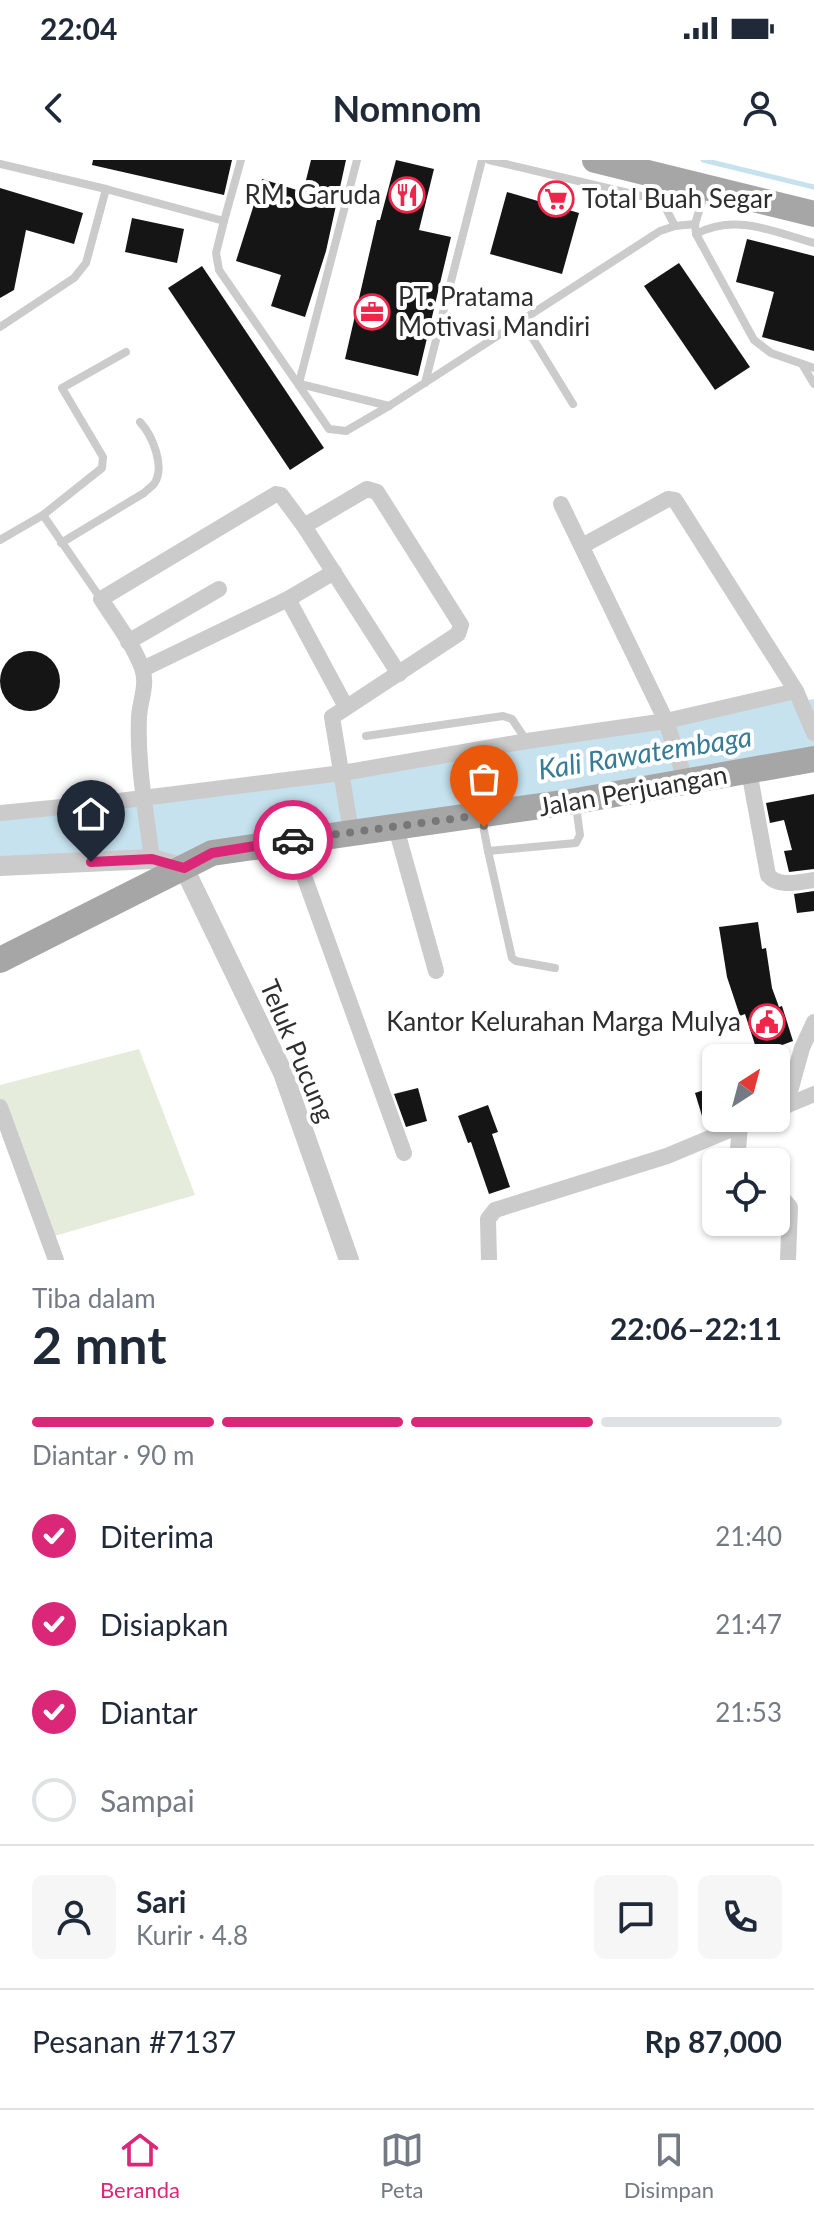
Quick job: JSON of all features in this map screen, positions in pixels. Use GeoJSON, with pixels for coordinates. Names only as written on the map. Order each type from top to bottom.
{"type":"FeatureCollection","features":[{"type":"Feature","properties":{"kind":"main road"},"geometry":{"type":"LineString","coordinates":[[595,160],[814,214]]}},
{"type":"Feature","properties":{"kind":"main road","name":"Jalan Perjuangan"},"geometry":{"type":"LineString","coordinates":[[0,960],[212,853],[291,840],[350,826],[396,828],[576,801],[683,775],[749,771],[814,759]]}},
{"type":"Feature","properties":{"kind":"street"},"geometry":{"type":"LineString","coordinates":[[304,526],[367,489],[377,492],[461,625],[458,634],[335,714],[331,720],[350,826]]}},
{"type":"Feature","properties":{"kind":"street"},"geometry":{"type":"LineString","coordinates":[[152,859],[139,718],[145,680],[143,669],[101,599],[276,494],[285,498],[399,674]]}},
{"type":"Feature","properties":{"kind":"street"},"geometry":{"type":"LineString","coordinates":[[582,546],[668,499],[675,500],[800,696],[814,733]]}},
{"type":"Feature","properties":{"kind":"street"},"geometry":{"type":"LineString","coordinates":[[561,504],[668,727],[683,775]]}},
{"type":"Feature","properties":{"kind":"street"},"geometry":{"type":"LineString","coordinates":[[143,669],[288,599],[334,572]]}},
{"type":"Feature","properties":{"kind":"street"},"geometry":{"type":"LineString","coordinates":[[128,642],[219,589]]}},
{"type":"Feature","properties":{"kind":"street"},"geometry":{"type":"LineString","coordinates":[[288,599],[346,707]]}},
{"type":"Feature","properties":{"kind":"street"},"geometry":{"type":"LineString","coordinates":[[0,813],[342,777],[527,741],[668,727],[800,696]]}},
{"type":"Feature","properties":{"kind":"street"},"geometry":{"type":"LineString","coordinates":[[749,771],[768,875],[781,883],[814,880]]}},
{"type":"Feature","properties":{"kind":"street"},"geometry":{"type":"LineString","coordinates":[[396,828],[436,971]]}},
{"type":"Feature","properties":{"kind":"street"},"geometry":{"type":"LineString","coordinates":[[291,840],[404,1153]]}},
{"type":"Feature","properties":{"kind":"street"},"geometry":{"type":"LineString","coordinates":[[0,866],[152,859],[184,868]]}},
{"type":"Feature","properties":{"kind":"street","name":"Teluk Pucung"},"geometry":{"type":"LineString","coordinates":[[184,868],[283,1073],[349,1260]]}},
{"type":"Feature","properties":{"kind":"street"},"geometry":{"type":"LineString","coordinates":[[790,1082],[814,1022]]}},
{"type":"Feature","properties":{"kind":"street"},"geometry":{"type":"LineString","coordinates":[[790,1104],[814,1094]]}},
{"type":"Feature","properties":{"kind":"street"},"geometry":{"type":"LineString","coordinates":[[0,1107],[56,1260]]}},
{"type":"Feature","properties":{"kind":"street"},"geometry":{"type":"LineString","coordinates":[[489,1260],[488,1219],[495,1210],[667,1156],[725,1132]]}},
{"type":"Feature","properties":{"kind":"street"},"geometry":{"type":"LineString","coordinates":[[788,1260],[789,1236]]}},
{"type":"Feature","properties":{"kind":"lane"},"geometry":{"type":"LineString","coordinates":[[241,160],[216,253],[219,270],[329,429],[346,431],[389,406],[660,231],[675,226],[696,229],[738,223],[814,243]]}},
{"type":"Feature","properties":{"kind":"lane"},"geometry":{"type":"LineString","coordinates":[[299,383],[357,160]]}},
{"type":"Feature","properties":{"kind":"lane"},"geometry":{"type":"LineString","coordinates":[[425,383],[482,160]]}},
{"type":"Feature","properties":{"kind":"lane"},"geometry":{"type":"LineString","coordinates":[[489,160],[654,199],[665,207],[675,226]]}},
{"type":"Feature","properties":{"kind":"lane"},"geometry":{"type":"LineString","coordinates":[[0,164],[224,221]]}},
{"type":"Feature","properties":{"kind":"lane"},"geometry":{"type":"LineString","coordinates":[[707,188],[699,205],[696,229],[754,340],[771,353],[814,368]]}},
{"type":"Feature","properties":{"kind":"lane"},"geometry":{"type":"LineString","coordinates":[[0,327],[74,278],[86,263],[106,189]]}},
{"type":"Feature","properties":{"kind":"lane"},"geometry":{"type":"LineString","coordinates":[[522,321],[573,404]]}},
{"type":"Feature","properties":{"kind":"lane"},"geometry":{"type":"LineString","coordinates":[[0,540],[43,515],[102,468],[104,462],[62,388],[126,352]]}},
{"type":"Feature","properties":{"kind":"lane"},"geometry":{"type":"LineString","coordinates":[[802,364],[814,384]]}},
{"type":"Feature","properties":{"kind":"lane"},"geometry":{"type":"LineString","coordinates":[[299,383],[389,406]]}},
{"type":"Feature","properties":{"kind":"lane"},"geometry":{"type":"LineString","coordinates":[[61,543],[144,493],[155,483],[158,471],[155,453],[150,433],[140,422]]}},
{"type":"Feature","properties":{"kind":"lane"},"geometry":{"type":"LineString","coordinates":[[43,515],[101,599]]}},
{"type":"Feature","properties":{"kind":"lane"},"geometry":{"type":"LineString","coordinates":[[366,736],[503,716],[512,719],[527,741]]}},
{"type":"Feature","properties":{"kind":"lane"},"geometry":{"type":"LineString","coordinates":[[488,851],[576,843],[580,835],[576,801]]}},
{"type":"Feature","properties":{"kind":"lane"},"geometry":{"type":"LineString","coordinates":[[482,815],[512,958],[555,968]]}},
{"type":"Feature","properties":{"kind":"green space"},"geometry":{"type":"Polygon","coordinates":[[[139,1049],[195,1195],[48,1238],[0,1107],[0,1085],[139,1049]]]}},
{"type":"Feature","properties":{"kind":"water","name":"Kali Rawatembaga"},"geometry":{"type":"Polygon","coordinates":[[[796,691],[803,701],[814,699],[814,759],[184,868],[0,866],[0,813],[342,773],[796,691]]]}},
{"type":"Feature","properties":{"kind":"building"},"geometry":{"type":"Polygon","coordinates":[[[93,160],[232,160],[224,195],[92,165],[93,160]]]}},
{"type":"Feature","properties":{"kind":"building"},"geometry":{"type":"Polygon","coordinates":[[[311,160],[346,160],[326,251],[305,317],[271,306],[281,275],[236,261],[262,179],[303,192],[311,160]]]}},
{"type":"Feature","properties":{"kind":"building"},"geometry":{"type":"Polygon","coordinates":[[[396,160],[434,169],[419,230],[451,237],[418,376],[345,359],[377,220],[380,220],[396,160]]]}},
{"type":"Feature","properties":{"kind":"building"},"geometry":{"type":"Polygon","coordinates":[[[0,188],[83,213],[74,244],[26,230],[14,290],[0,298],[0,188]]]}},
{"type":"Feature","properties":{"kind":"building"},"geometry":{"type":"Polygon","coordinates":[[[507,192],[579,213],[562,274],[490,254],[507,192]]]}},
{"type":"Feature","properties":{"kind":"building"},"geometry":{"type":"Polygon","coordinates":[[[132,218],[184,229],[177,263],[125,252],[132,218]]]}},
{"type":"Feature","properties":{"kind":"building"},"geometry":{"type":"Polygon","coordinates":[[[747,239],[814,256],[814,351],[762,337],[774,292],[736,282],[747,239]]]}},
{"type":"Feature","properties":{"kind":"building"},"geometry":{"type":"Polygon","coordinates":[[[679,263],[750,367],[715,390],[644,286],[679,263]]]}},
{"type":"Feature","properties":{"kind":"building"},"geometry":{"type":"Polygon","coordinates":[[[202,266],[324,448],[290,470],[168,288],[202,266]]]}},
{"type":"Feature","properties":{"kind":"building"},"geometry":{"type":"Polygon","coordinates":[[[30,651],[42,653],[51,660],[58,669],[58,693],[51,702],[42,709],[30,711],[18,709],[9,702],[2,693],[0,681],[2,669],[9,660],[18,653],[30,651]]]}},
{"type":"Feature","properties":{"kind":"building"},"geometry":{"type":"Polygon","coordinates":[[[814,794],[814,869],[789,872],[784,851],[792,850],[784,820],[770,823],[766,803],[814,794]]]}},
{"type":"Feature","properties":{"kind":"building"},"geometry":{"type":"Polygon","coordinates":[[[814,891],[814,911],[797,913],[794,894],[814,891]]]}},
{"type":"Feature","properties":{"kind":"building"},"geometry":{"type":"Polygon","coordinates":[[[758,922],[762,949],[766,948],[772,988],[779,1007],[782,1006],[793,1041],[755,1044],[745,1014],[740,1016],[727,977],[719,927],[758,922]]]}},
{"type":"Feature","properties":{"kind":"building"},"geometry":{"type":"Polygon","coordinates":[[[418,1088],[427,1121],[406,1127],[394,1094],[418,1088]]]}},
{"type":"Feature","properties":{"kind":"building"},"geometry":{"type":"Polygon","coordinates":[[[702,1091],[702,1116],[695,1093],[702,1091]]]}},
{"type":"Feature","properties":{"kind":"building"},"geometry":{"type":"Polygon","coordinates":[[[488,1105],[498,1132],[492,1134],[510,1187],[489,1194],[471,1142],[468,1143],[458,1116],[488,1105]]]}},
{"type":"Feature","properties":{"kind":"waterway"},"geometry":{"type":"LineString","coordinates":[[703,160],[814,187]]}},
{"type":"Feature","properties":{"kind":"way so far"},"geometry":{"type":"LineString","coordinates":[[293,840],[482,815],[484,827]]}},
{"type":"Feature","properties":{"kind":"place","name":"RM. Garuda"},"geometry":{"type":"Point","coordinates":[407,195]}},
{"type":"Feature","properties":{"kind":"place","name":"Total Buah Segar"},"geometry":{"type":"Point","coordinates":[556,199]}},
{"type":"Feature","properties":{"kind":"place","name":"PT. Pratama Motivasi Mandiri"},"geometry":{"type":"Point","coordinates":[372,312]}},
{"type":"Feature","properties":{"kind":"place","name":"Kantor Kelurahan Marga Mulya"},"geometry":{"type":"Point","coordinates":[767,1022]}},
{"type":"Feature","properties":{"kind":"route"},"geometry":{"type":"LineString","coordinates":[[91,862],[152,859],[184,868],[212,853],[293,840]]}}]}
